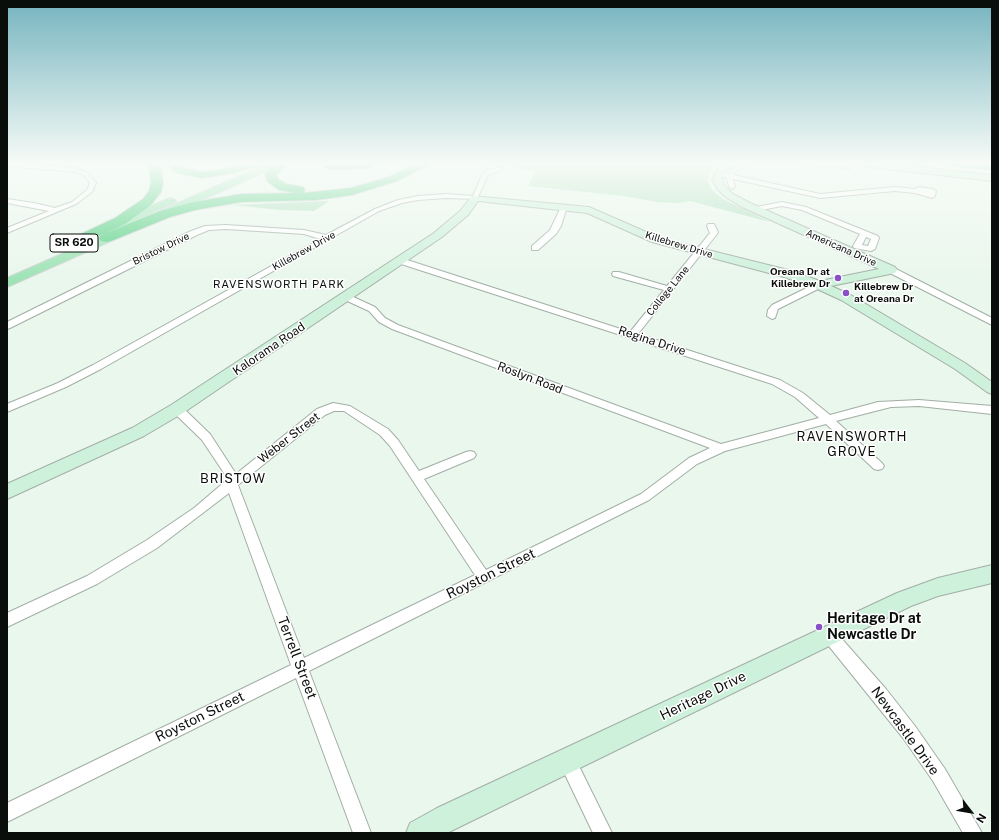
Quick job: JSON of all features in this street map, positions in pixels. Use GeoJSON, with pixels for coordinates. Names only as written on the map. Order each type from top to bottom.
{"type":"FeatureCollection","features":[{"type":"Feature","properties":{"kind":"highway"},"geometry":{"type":"LineString","coordinates":[[67,246],[120,221],[147,202]]}},
{"type":"Feature","properties":{"kind":"highway"},"geometry":{"type":"LineString","coordinates":[[106,238],[165,214],[194,206],[216,202]]}},
{"type":"Feature","properties":{"kind":"main road","name":"SR 620"},"geometry":{"type":"LineString","coordinates":[[7,272],[168,202]]}},
{"type":"Feature","properties":{"kind":"main road","name":"SR 620"},"geometry":{"type":"LineString","coordinates":[[7,283],[188,202]]}},
{"type":"Feature","properties":{"kind":"street"},"geometry":{"type":"LineString","coordinates":[[15,202],[57,211]]}},
{"type":"Feature","properties":{"kind":"street"},"geometry":{"type":"LineString","coordinates":[[7,231],[75,202]]}},
{"type":"Feature","properties":{"kind":"street","name":"Killebrew Drive"},"geometry":{"type":"LineString","coordinates":[[7,408],[62,385],[97,367],[377,210],[397,202]]}},
{"type":"Feature","properties":{"kind":"street","name":"Kalorama Road"},"geometry":{"type":"LineString","coordinates":[[7,492],[131,436],[177,410],[401,261],[445,230],[464,213],[472,202]]}},
{"type":"Feature","properties":{"kind":"street","name":"Killebrew Drive"},"geometry":{"type":"LineString","coordinates":[[517,202],[594,211],[656,240],[788,274],[819,285],[845,297],[960,366],[992,389]]}},
{"type":"Feature","properties":{"kind":"street","name":"Americana Drive"},"geometry":{"type":"LineString","coordinates":[[740,202],[891,270],[992,322]]}},
{"type":"Feature","properties":{"kind":"street"},"geometry":{"type":"LineString","coordinates":[[756,210],[778,204],[793,205],[864,233]]}},
{"type":"Feature","properties":{"kind":"street"},"geometry":{"type":"LineString","coordinates":[[535,248],[553,232],[557,226],[564,207]]}},
{"type":"Feature","properties":{"kind":"street","name":"College Lane"},"geometry":{"type":"LineString","coordinates":[[632,335],[713,234],[714,232],[712,226]]}},
{"type":"Feature","properties":{"kind":"street","name":"Bristow Drive"},"geometry":{"type":"LineString","coordinates":[[7,326],[200,231],[213,227],[304,232],[327,238]]}},
{"type":"Feature","properties":{"kind":"street","name":"Regina Drive"},"geometry":{"type":"LineString","coordinates":[[401,261],[776,382],[799,394],[878,466]]}},
{"type":"Feature","properties":{"kind":"street"},"geometry":{"type":"LineString","coordinates":[[772,316],[772,310],[775,307],[819,285],[891,270]]}},
{"type":"Feature","properties":{"kind":"street"},"geometry":{"type":"LineString","coordinates":[[616,274],[669,289]]}},
{"type":"Feature","properties":{"kind":"street","name":"Roslyn Road"},"geometry":{"type":"LineString","coordinates":[[346,297],[372,309],[382,320],[395,327],[721,448]]}},
{"type":"Feature","properties":{"kind":"street","name":"Royston Street"},"geometry":{"type":"LineString","coordinates":[[7,813],[484,578],[638,500],[693,462],[721,448],[878,406],[903,403],[932,404],[992,410]]}},
{"type":"Feature","properties":{"kind":"street","name":"Weber Street"},"geometry":{"type":"LineString","coordinates":[[7,620],[115,568],[179,526],[321,412],[333,407],[346,408],[360,416],[384,432],[394,443],[484,578]]}},
{"type":"Feature","properties":{"kind":"street","name":"Terrell Street"},"geometry":{"type":"LineString","coordinates":[[177,410],[206,437],[233,482],[300,668],[362,833]]}},
{"type":"Feature","properties":{"kind":"street"},"geometry":{"type":"LineString","coordinates":[[416,477],[470,455]]}},
{"type":"Feature","properties":{"kind":"street","name":"Heritage Drive"},"geometry":{"type":"LineString","coordinates":[[420,833],[447,818],[904,599],[938,586],[992,574]]}},
{"type":"Feature","properties":{"kind":"street","name":"Newcastle Drive"},"geometry":{"type":"LineString","coordinates":[[829,635],[909,732],[939,775],[972,833]]}},
{"type":"Feature","properties":{"kind":"street"},"geometry":{"type":"LineString","coordinates":[[567,760],[603,833]]}},
{"type":"Feature","properties":{"kind":"shaded area"},"geometry":{"type":"Polygon","coordinates":[[[327,202],[314,211],[280,210],[232,205],[327,202]]]}},
{"type":"Feature","properties":{"kind":"shaded area"},"geometry":{"type":"Polygon","coordinates":[[[695,202],[730,202],[770,222],[695,202]]]}},
{"type":"Feature","properties":{"kind":"place","name":"Oreana Dr at Killebrew Dr"},"geometry":{"type":"Point","coordinates":[838,278]}},
{"type":"Feature","properties":{"kind":"place","name":"Killebrew Dr at Oreana Dr"},"geometry":{"type":"Point","coordinates":[846,293]}},
{"type":"Feature","properties":{"kind":"place","name":"Heritage Dr at Newcastle Dr"},"geometry":{"type":"Point","coordinates":[819,627]}},
{"type":"Feature","properties":{"kind":"district","name":"RAVENSWORTH PARK"},"geometry":{"type":"Point","coordinates":[279,285]}},
{"type":"Feature","properties":{"kind":"district","name":"RAVENSWORTH GROVE"},"geometry":{"type":"Point","coordinates":[852,444]}},
{"type":"Feature","properties":{"kind":"district","name":"BRISTOW"},"geometry":{"type":"Point","coordinates":[233,479]}}]}
